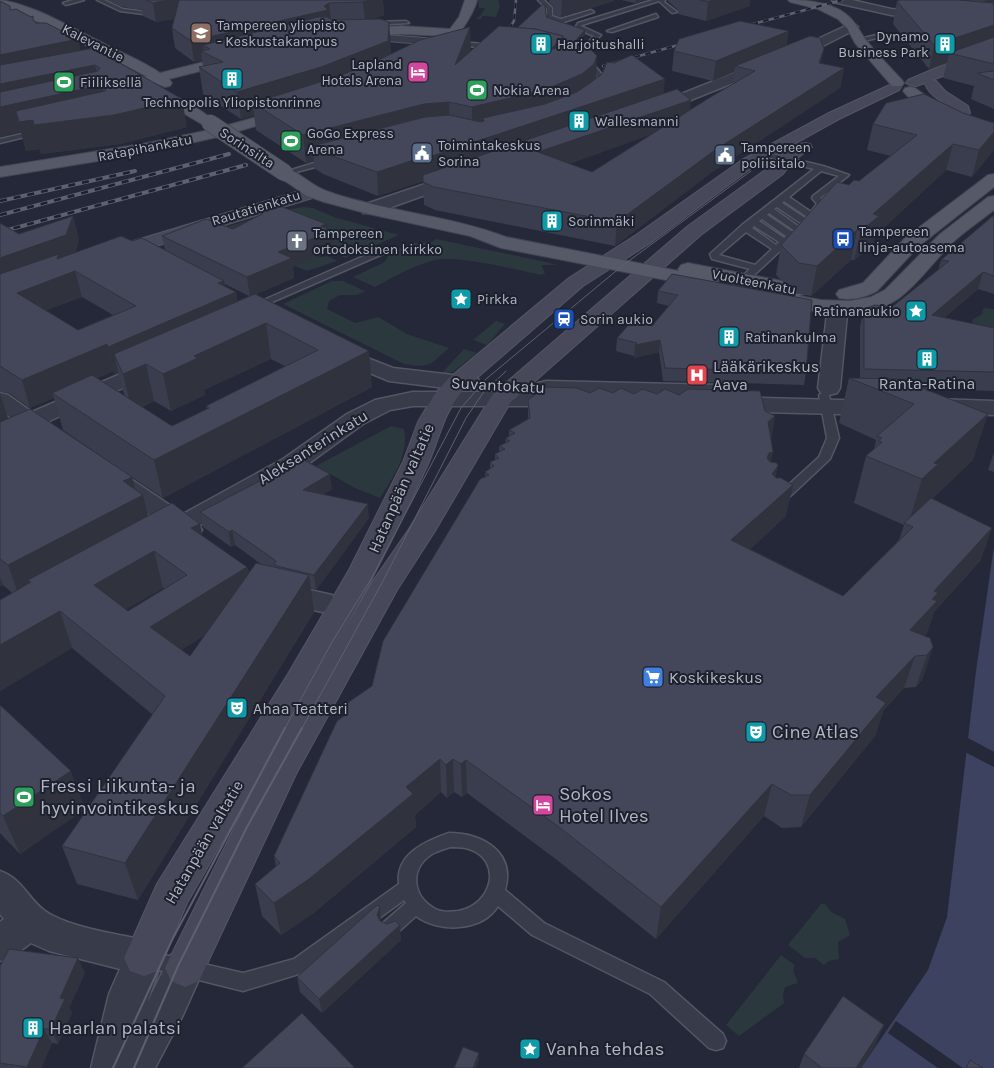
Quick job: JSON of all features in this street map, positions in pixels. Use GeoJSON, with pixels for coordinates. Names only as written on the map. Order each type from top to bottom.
{"type":"FeatureCollection","features":[{"type":"Feature","properties":{"kind":"main road"},"geometry":{"type":"LineString","coordinates":[[413,56],[446,34],[469,9],[471,0]]}},
{"type":"Feature","properties":{"kind":"main road"},"geometry":{"type":"LineString","coordinates":[[794,0],[822,7],[842,16],[884,70],[878,75],[883,85],[909,86],[994,127]]}},
{"type":"Feature","properties":{"kind":"main road"},"geometry":{"type":"LineString","coordinates":[[836,0],[862,15],[891,50]]}},
{"type":"Feature","properties":{"kind":"main road","name":"Kalevantie"},"geometry":{"type":"LineString","coordinates":[[6,11],[146,77]]}},
{"type":"Feature","properties":{"kind":"main road","name":"Kalevantie"},"geometry":{"type":"LineString","coordinates":[[6,11],[52,22],[146,77],[185,109],[205,119]]}},
{"type":"Feature","properties":{"kind":"main road"},"geometry":{"type":"LineString","coordinates":[[346,33],[446,34]]}},
{"type":"Feature","properties":{"kind":"main road","name":"Hatanpään valtatie"},"geometry":{"type":"LineString","coordinates":[[144,958],[172,896],[195,853],[299,682],[359,578],[416,462],[430,422],[449,392],[576,282],[643,239],[748,163],[802,133],[909,86],[964,69],[968,63],[994,52]]}},
{"type":"Feature","properties":{"kind":"main road"},"geometry":{"type":"LineString","coordinates":[[146,77],[246,54]]}},
{"type":"Feature","properties":{"kind":"main road"},"geometry":{"type":"LineString","coordinates":[[909,86],[928,107],[951,123],[994,142]]}},
{"type":"Feature","properties":{"kind":"main road","name":"Hatanpään valtatie"},"geometry":{"type":"LineString","coordinates":[[185,968],[280,771],[383,588],[508,393],[695,230],[777,170],[786,159],[823,134],[909,86]]}},
{"type":"Feature","properties":{"kind":"main road","name":"Ratapihankatu"},"geometry":{"type":"LineString","coordinates":[[0,172],[20,167],[147,148],[217,133],[305,105]]}},
{"type":"Feature","properties":{"kind":"main road","name":"Sorinsilta"},"geometry":{"type":"LineString","coordinates":[[205,119],[285,173]]}},
{"type":"Feature","properties":{"kind":"main road","name":"Ratapihankatu"},"geometry":{"type":"LineString","coordinates":[[0,167],[20,167]]}},
{"type":"Feature","properties":{"kind":"main road","name":"Vuolteenkatu"},"geometry":{"type":"LineString","coordinates":[[285,173],[313,192],[369,209],[475,232],[502,242],[612,258],[652,267],[745,279],[822,294],[843,295],[862,292],[876,282],[898,255],[912,242],[994,179]]}},
{"type":"Feature","properties":{"kind":"main road","name":"Rautatienkatu"},"geometry":{"type":"LineString","coordinates":[[92,261],[134,246],[313,192]]}},
{"type":"Feature","properties":{"kind":"main road","name":"Vuolteenkatu"},"geometry":{"type":"LineString","coordinates":[[745,279],[824,307],[869,306],[892,294],[947,238],[994,201]]}},
{"type":"Feature","properties":{"kind":"street"},"geometry":{"type":"LineString","coordinates":[[799,0],[854,10],[994,22]]}},
{"type":"Feature","properties":{"kind":"street"},"geometry":{"type":"LineString","coordinates":[[836,0],[890,12]]}},
{"type":"Feature","properties":{"kind":"street"},"geometry":{"type":"LineString","coordinates":[[644,114],[826,40],[852,27]]}},
{"type":"Feature","properties":{"kind":"street"},"geometry":{"type":"LineString","coordinates":[[826,40],[859,40]]}},
{"type":"Feature","properties":{"kind":"street"},"geometry":{"type":"LineString","coordinates":[[369,209],[470,174]]}},
{"type":"Feature","properties":{"kind":"street"},"geometry":{"type":"LineString","coordinates":[[134,246],[156,258]]}},
{"type":"Feature","properties":{"kind":"street"},"geometry":{"type":"LineString","coordinates":[[827,397],[837,314]]}},
{"type":"Feature","properties":{"kind":"street","name":"Suvantokatu"},"geometry":{"type":"LineString","coordinates":[[326,346],[369,367],[449,392],[508,393],[543,398],[827,397],[907,404],[994,408]]}},
{"type":"Feature","properties":{"kind":"street"},"geometry":{"type":"LineString","coordinates":[[0,434],[171,358]]}},
{"type":"Feature","properties":{"kind":"street"},"geometry":{"type":"LineString","coordinates":[[389,374],[394,389],[392,403]]}},
{"type":"Feature","properties":{"kind":"street","name":"Aleksanterinkatu"},"geometry":{"type":"LineString","coordinates":[[138,549],[292,464],[355,419],[371,410],[392,403],[449,392]]}},
{"type":"Feature","properties":{"kind":"street"},"geometry":{"type":"LineString","coordinates":[[0,400],[67,447]]}},
{"type":"Feature","properties":{"kind":"street"},"geometry":{"type":"LineString","coordinates":[[98,468],[210,546]]}},
{"type":"Feature","properties":{"kind":"street"},"geometry":{"type":"LineString","coordinates":[[257,580],[270,590],[322,602]]}},
{"type":"Feature","properties":{"kind":"street"},"geometry":{"type":"LineString","coordinates":[[0,887],[30,922],[49,934],[144,958]]}},
{"type":"Feature","properties":{"kind":"street"},"geometry":{"type":"LineString","coordinates":[[0,944],[30,922]]}},
{"type":"Feature","properties":{"kind":"street","name":"Hatanpään valtatie"},"geometry":{"type":"LineString","coordinates":[[112,1068],[129,994],[144,958]]}},
{"type":"Feature","properties":{"kind":"street","name":"Hatanpään valtatie"},"geometry":{"type":"LineString","coordinates":[[133,1068],[185,968]]}},
{"type":"Feature","properties":{"kind":"lane"},"geometry":{"type":"LineString","coordinates":[[66,3],[81,0]]}},
{"type":"Feature","properties":{"kind":"lane"},"geometry":{"type":"LineString","coordinates":[[100,0],[122,10],[168,14]]}},
{"type":"Feature","properties":{"kind":"lane"},"geometry":{"type":"LineString","coordinates":[[541,0],[550,9],[549,17],[561,21],[596,10]]}},
{"type":"Feature","properties":{"kind":"lane"},"geometry":{"type":"LineString","coordinates":[[584,50],[598,35],[577,27],[580,24],[658,0]]}},
{"type":"Feature","properties":{"kind":"lane"},"geometry":{"type":"LineString","coordinates":[[662,0],[661,2],[674,12]]}},
{"type":"Feature","properties":{"kind":"lane"},"geometry":{"type":"LineString","coordinates":[[610,31],[656,16]]}},
{"type":"Feature","properties":{"kind":"lane"},"geometry":{"type":"LineString","coordinates":[[346,33],[406,23]]}},
{"type":"Feature","properties":{"kind":"lane"},"geometry":{"type":"LineString","coordinates":[[346,33],[396,38],[446,34],[498,47]]}},
{"type":"Feature","properties":{"kind":"lane"},"geometry":{"type":"LineString","coordinates":[[859,40],[880,36]]}},
{"type":"Feature","properties":{"kind":"lane"},"geometry":{"type":"LineString","coordinates":[[575,59],[598,70],[602,79],[601,85],[591,96]]}},
{"type":"Feature","properties":{"kind":"lane"},"geometry":{"type":"LineString","coordinates":[[0,141],[47,130]]}},
{"type":"Feature","properties":{"kind":"lane"},"geometry":{"type":"LineString","coordinates":[[767,154],[820,168],[845,175],[795,232],[745,279],[714,256],[745,227],[820,168]]}},
{"type":"Feature","properties":{"kind":"lane"},"geometry":{"type":"LineString","coordinates":[[285,173],[335,159]]}},
{"type":"Feature","properties":{"kind":"lane"},"geometry":{"type":"LineString","coordinates":[[787,195],[802,209],[813,211]]}},
{"type":"Feature","properties":{"kind":"lane"},"geometry":{"type":"LineString","coordinates":[[787,195],[813,211]]}},
{"type":"Feature","properties":{"kind":"lane"},"geometry":{"type":"LineString","coordinates":[[776,203],[794,215],[813,211]]}},
{"type":"Feature","properties":{"kind":"lane"},"geometry":{"type":"LineString","coordinates":[[769,209],[787,221],[795,232]]}},
{"type":"Feature","properties":{"kind":"lane"},"geometry":{"type":"LineString","coordinates":[[761,215],[779,227],[795,232]]}},
{"type":"Feature","properties":{"kind":"lane"},"geometry":{"type":"LineString","coordinates":[[753,221],[784,242]]}},
{"type":"Feature","properties":{"kind":"lane"},"geometry":{"type":"LineString","coordinates":[[745,227],[777,249]]}},
{"type":"Feature","properties":{"kind":"lane"},"geometry":{"type":"LineString","coordinates":[[254,314],[382,251]]}},
{"type":"Feature","properties":{"kind":"lane"},"geometry":{"type":"LineString","coordinates":[[774,504],[824,459],[833,438],[827,397]]}},
{"type":"Feature","properties":{"kind":"lane"},"geometry":{"type":"LineString","coordinates":[[778,486],[803,479]]}},
{"type":"Feature","properties":{"kind":"lane"},"geometry":{"type":"LineString","coordinates":[[464,840],[479,845],[490,854],[497,866],[500,880],[497,894],[488,906],[475,915],[461,920],[446,920],[433,917],[420,910],[411,896],[406,876],[411,863],[420,852],[434,843],[464,840]]}},
{"type":"Feature","properties":{"kind":"lane"},"geometry":{"type":"LineString","coordinates":[[497,894],[538,929],[657,988],[690,1016],[716,1042]]}},
{"type":"Feature","properties":{"kind":"lane"},"geometry":{"type":"LineString","coordinates":[[144,958],[243,982],[299,966],[411,896]]}},
{"type":"Feature","properties":{"kind":"lane"},"geometry":{"type":"LineString","coordinates":[[389,929],[411,896]]}},
{"type":"Feature","properties":{"kind":"shaded area"},"geometry":{"type":"Polygon","coordinates":[[[478,0],[498,0],[500,6],[496,17],[482,16],[481,19],[476,19],[485,8],[479,8],[478,0]]]}},
{"type":"Feature","properties":{"kind":"shaded area"},"geometry":{"type":"Polygon","coordinates":[[[303,207],[313,208],[334,217],[399,235],[345,258],[338,254],[355,246],[350,244],[334,250],[265,230],[217,230],[274,212],[303,207]]]}},
{"type":"Feature","properties":{"kind":"shaded area"},"geometry":{"type":"Polygon","coordinates":[[[436,239],[557,265],[541,265],[545,273],[542,275],[473,261],[445,259],[420,265],[375,287],[353,277],[385,262],[389,253],[411,243],[432,242],[436,239]]]}},
{"type":"Feature","properties":{"kind":"shaded area"},"geometry":{"type":"Polygon","coordinates":[[[262,252],[314,258],[327,256],[337,261],[307,271],[262,252]]]}},
{"type":"Feature","properties":{"kind":"shaded area"},"geometry":{"type":"Polygon","coordinates":[[[332,281],[343,281],[365,291],[357,295],[340,295],[329,301],[327,309],[355,323],[378,317],[407,334],[449,348],[430,364],[420,366],[404,364],[283,304],[332,281]]]}},
{"type":"Feature","properties":{"kind":"shaded area"},"geometry":{"type":"Polygon","coordinates":[[[985,308],[994,309],[994,334],[973,323],[972,320],[982,314],[985,308]]]}},
{"type":"Feature","properties":{"kind":"shaded area"},"geometry":{"type":"Polygon","coordinates":[[[496,321],[505,324],[487,345],[473,340],[496,321]]]}},
{"type":"Feature","properties":{"kind":"shaded area"},"geometry":{"type":"Polygon","coordinates":[[[464,349],[477,353],[454,371],[439,376],[464,349]]]}},
{"type":"Feature","properties":{"kind":"shaded area"},"geometry":{"type":"Polygon","coordinates":[[[391,426],[404,429],[404,447],[399,465],[380,498],[355,488],[316,466],[391,426]]]}},
{"type":"Feature","properties":{"kind":"shaded area"},"geometry":{"type":"Polygon","coordinates":[[[821,904],[825,904],[831,912],[845,919],[850,935],[838,942],[839,959],[829,961],[824,965],[815,958],[805,958],[788,945],[821,904]]]}},
{"type":"Feature","properties":{"kind":"shaded area"},"geometry":{"type":"Polygon","coordinates":[[[781,955],[795,965],[793,970],[798,983],[785,987],[784,1003],[739,1036],[726,1025],[781,955]]]}},
{"type":"Feature","properties":{"kind":"water"},"geometry":{"type":"Polygon","coordinates":[[[994,546],[994,1068],[861,1068],[928,970],[947,917],[976,671],[994,546]]]}},
{"type":"Feature","properties":{"kind":"pier"},"geometry":{"type":"Polygon","coordinates":[[[968,738],[994,752],[994,767],[965,752],[968,738]]]}},
{"type":"Feature","properties":{"kind":"pier"},"geometry":{"type":"Polygon","coordinates":[[[896,1021],[963,1068],[938,1068],[888,1033],[896,1021]]]}},
{"type":"Feature","properties":{"kind":"building"},"geometry":{"type":"Polygon","coordinates":[[[146,0],[168,0],[153,3],[146,0]]]}},
{"type":"Feature","properties":{"kind":"building"},"geometry":{"type":"Polygon","coordinates":[[[179,0],[370,0],[329,3],[324,6],[328,10],[191,41],[172,28],[179,0]]]}},
{"type":"Feature","properties":{"kind":"building"},"geometry":{"type":"Polygon","coordinates":[[[960,0],[994,3],[994,25],[934,45],[897,1],[960,0]]]}},
{"type":"Feature","properties":{"kind":"building"},"geometry":{"type":"Polygon","coordinates":[[[960,0],[991,0],[981,2],[960,0]]]}},
{"type":"Feature","properties":{"kind":"building"},"geometry":{"type":"Polygon","coordinates":[[[0,1],[10,6],[10,10],[16,9],[31,17],[33,16],[33,20],[36,23],[46,23],[78,39],[0,55],[0,1]]]}},
{"type":"Feature","properties":{"kind":"building"},"geometry":{"type":"Polygon","coordinates":[[[543,4],[545,5],[546,15],[549,16],[546,17],[585,30],[570,47],[563,47],[563,36],[535,29],[517,28],[543,4]]]}},
{"type":"Feature","properties":{"kind":"building"},"geometry":{"type":"Polygon","coordinates":[[[318,17],[327,17],[332,20],[380,19],[389,22],[388,41],[321,67],[237,92],[199,67],[223,62],[201,51],[210,49],[203,45],[318,17]]]}},
{"type":"Feature","properties":{"kind":"building"},"geometry":{"type":"Polygon","coordinates":[[[740,21],[789,31],[716,61],[674,51],[679,39],[740,21]]]}},
{"type":"Feature","properties":{"kind":"building"},"geometry":{"type":"Polygon","coordinates":[[[499,26],[535,29],[563,36],[551,49],[586,45],[597,56],[594,64],[582,74],[544,90],[472,107],[449,102],[424,104],[303,135],[253,103],[336,77],[370,64],[420,40],[470,27],[455,65],[499,26]]]}},
{"type":"Feature","properties":{"kind":"building"},"geometry":{"type":"Polygon","coordinates":[[[810,36],[820,38],[824,49],[819,63],[844,68],[715,150],[617,222],[434,187],[423,182],[423,175],[677,89],[691,100],[538,152],[592,172],[755,71],[735,66],[810,36]]]}},
{"type":"Feature","properties":{"kind":"building"},"geometry":{"type":"Polygon","coordinates":[[[994,37],[994,64],[949,53],[994,37]]]}},
{"type":"Feature","properties":{"kind":"building"},"geometry":{"type":"Polygon","coordinates":[[[94,48],[182,99],[114,115],[34,125],[33,120],[19,122],[16,111],[105,91],[106,88],[102,85],[0,107],[0,92],[98,71],[100,68],[95,65],[0,84],[0,65],[94,48]]]}},
{"type":"Feature","properties":{"kind":"building"},"geometry":{"type":"Polygon","coordinates":[[[632,55],[665,79],[423,159],[423,157],[377,172],[321,152],[312,146],[425,117],[449,115],[481,122],[484,121],[483,118],[545,104],[577,92],[602,74],[607,62],[614,63],[632,55]]]}},
{"type":"Feature","properties":{"kind":"building"},"geometry":{"type":"Polygon","coordinates":[[[994,71],[994,80],[977,73],[994,71]]]}},
{"type":"Feature","properties":{"kind":"building"},"geometry":{"type":"Polygon","coordinates":[[[924,94],[963,113],[994,123],[994,132],[979,150],[953,144],[873,214],[879,216],[861,231],[857,230],[817,266],[799,263],[781,245],[837,182],[849,185],[854,180],[859,181],[917,135],[873,124],[886,103],[924,94]]]}},
{"type":"Feature","properties":{"kind":"building"},"geometry":{"type":"Polygon","coordinates":[[[280,206],[326,224],[321,226],[332,231],[278,252],[292,258],[247,277],[162,236],[206,219],[233,229],[262,214],[264,209],[280,206]]]}},
{"type":"Feature","properties":{"kind":"building"},"geometry":{"type":"Polygon","coordinates":[[[994,215],[994,276],[983,272],[932,315],[994,328],[994,372],[864,369],[864,309],[875,305],[892,307],[949,261],[941,260],[994,215]]]}},
{"type":"Feature","properties":{"kind":"building"},"geometry":{"type":"Polygon","coordinates":[[[73,216],[66,235],[0,258],[0,223],[19,234],[73,216]]]}},
{"type":"Feature","properties":{"kind":"building"},"geometry":{"type":"Polygon","coordinates":[[[121,236],[132,241],[142,238],[224,281],[218,283],[236,292],[108,347],[107,344],[22,380],[0,366],[0,274],[59,254],[57,259],[121,236]],[[75,271],[17,293],[78,330],[136,306],[75,271]]]}},
{"type":"Feature","properties":{"kind":"building","name":"Ratinankulma"},"geometry":{"type":"Polygon","coordinates":[[[672,274],[812,300],[806,372],[665,368],[660,340],[635,345],[637,343],[617,338],[632,321],[652,326],[678,295],[658,291],[672,274]]]}},
{"type":"Feature","properties":{"kind":"building"},"geometry":{"type":"Polygon","coordinates":[[[255,294],[369,351],[154,460],[52,393],[92,375],[172,426],[209,408],[206,406],[318,350],[266,323],[194,356],[198,358],[163,374],[146,364],[123,374],[114,354],[255,294]]]}},
{"type":"Feature","properties":{"kind":"building"},"geometry":{"type":"Polygon","coordinates":[[[849,378],[899,379],[988,414],[934,463],[938,464],[922,479],[866,456],[882,442],[878,441],[882,438],[877,436],[914,404],[849,378]]]}},
{"type":"Feature","properties":{"kind":"building","name":"Koskikeskus"},"geometry":{"type":"Polygon","coordinates":[[[545,387],[577,388],[590,393],[599,388],[613,393],[621,388],[634,394],[642,389],[657,394],[665,389],[679,395],[688,389],[760,391],[765,411],[775,416],[768,422],[773,452],[769,453],[767,458],[770,462],[777,463],[778,466],[772,474],[776,478],[781,478],[793,485],[731,540],[843,596],[913,527],[904,523],[931,498],[992,528],[934,591],[938,593],[932,599],[937,601],[910,630],[930,638],[933,647],[927,655],[915,656],[876,697],[886,703],[810,795],[791,795],[772,784],[661,907],[559,827],[466,760],[461,764],[453,759],[446,765],[440,759],[406,787],[413,794],[309,879],[274,903],[255,884],[280,863],[274,856],[337,721],[347,714],[343,706],[372,686],[383,641],[480,479],[489,475],[485,472],[494,466],[490,462],[499,458],[495,454],[505,449],[499,446],[510,441],[506,438],[515,433],[509,430],[530,418],[528,400],[545,387]]]}},
{"type":"Feature","properties":{"kind":"building"},"geometry":{"type":"Polygon","coordinates":[[[30,409],[132,477],[123,481],[143,495],[8,565],[0,559],[0,422],[30,409]]]}},
{"type":"Feature","properties":{"kind":"building"},"geometry":{"type":"Polygon","coordinates":[[[302,459],[330,474],[303,490],[368,504],[314,575],[277,566],[274,564],[276,561],[232,530],[229,532],[200,512],[302,459]]]}},
{"type":"Feature","properties":{"kind":"building"},"geometry":{"type":"Polygon","coordinates":[[[172,503],[200,524],[191,528],[247,567],[150,627],[190,656],[256,563],[309,575],[125,863],[62,846],[165,696],[60,611],[0,645],[0,600],[31,582],[28,580],[172,503]],[[154,551],[94,585],[128,611],[187,575],[154,551]]]}},
{"type":"Feature","properties":{"kind":"building"},"geometry":{"type":"Polygon","coordinates":[[[0,705],[71,771],[3,816],[0,813],[0,705]]]}},
{"type":"Feature","properties":{"kind":"building"},"geometry":{"type":"Polygon","coordinates":[[[377,905],[380,907],[377,915],[380,921],[387,924],[395,921],[400,925],[319,999],[297,977],[377,905]]]}},
{"type":"Feature","properties":{"kind":"building","name":"Haarlan palatsi"},"geometry":{"type":"Polygon","coordinates":[[[9,949],[78,958],[60,998],[65,999],[51,1029],[44,1029],[27,1067],[0,1063],[0,966],[9,949]]]}},
{"type":"Feature","properties":{"kind":"building"},"geometry":{"type":"Polygon","coordinates":[[[843,996],[884,1025],[856,1068],[822,1068],[804,1054],[843,996]]]}},
{"type":"Feature","properties":{"kind":"building"},"geometry":{"type":"Polygon","coordinates":[[[302,1013],[355,1068],[242,1068],[302,1013]]]}},
{"type":"Feature","properties":{"kind":"building"},"geometry":{"type":"Polygon","coordinates":[[[463,1047],[479,1053],[473,1068],[454,1068],[463,1047]]]}},
{"type":"Feature","properties":{"kind":"building"},"geometry":{"type":"Polygon","coordinates":[[[970,1060],[983,1068],[966,1068],[970,1060]]]}},
{"type":"Feature","properties":{"kind":"tram line"},"geometry":{"type":"LineString","coordinates":[[284,730],[332,642],[371,579],[461,408],[486,379],[622,266],[751,171]]}},
{"type":"Feature","properties":{"kind":"tram line"},"geometry":{"type":"LineString","coordinates":[[301,730],[383,581],[466,418],[483,393],[506,371]]}},
{"type":"Feature","properties":{"kind":"tram line"},"geometry":{"type":"LineString","coordinates":[[113,1068],[172,940],[285,728]]}},
{"type":"Feature","properties":{"kind":"tram line"},"geometry":{"type":"LineString","coordinates":[[134,1068],[178,966],[247,827],[302,728]]}},
{"type":"Feature","properties":{"kind":"railway"},"geometry":{"type":"LineString","coordinates":[[503,38],[514,21],[516,0]]}},
{"type":"Feature","properties":{"kind":"railway"},"geometry":{"type":"LineString","coordinates":[[742,27],[842,0]]}},
{"type":"Feature","properties":{"kind":"railway"},"geometry":{"type":"LineString","coordinates":[[603,66],[689,42]]}},
{"type":"Feature","properties":{"kind":"railway"},"geometry":{"type":"LineString","coordinates":[[0,215],[229,154]]}},
{"type":"Feature","properties":{"kind":"railway"},"geometry":{"type":"LineString","coordinates":[[0,232],[246,165]]}},
{"type":"Feature","properties":{"kind":"railway"},"geometry":{"type":"LineString","coordinates":[[0,201],[135,171]]}},
{"type":"Feature","properties":{"kind":"place","name":"Tampereen yliopisto - Keskustakampus"},"geometry":{"type":"Point","coordinates":[201,33]}},
{"type":"Feature","properties":{"kind":"place","name":"Harjoitushalli"},"geometry":{"type":"Point","coordinates":[541,44]}},
{"type":"Feature","properties":{"kind":"place","name":"Dynamo Business Park"},"geometry":{"type":"Point","coordinates":[945,44]}},
{"type":"Feature","properties":{"kind":"place","name":"Lapland Hotels Arena"},"geometry":{"type":"Point","coordinates":[418,72]}},
{"type":"Feature","properties":{"kind":"place","name":"Technopolis Yliopistonrinne"},"geometry":{"type":"Point","coordinates":[232,79]}},
{"type":"Feature","properties":{"kind":"place","name":"Fiiliksellä"},"geometry":{"type":"Point","coordinates":[64,82]}},
{"type":"Feature","properties":{"kind":"place","name":"Nokia Arena"},"geometry":{"type":"Point","coordinates":[477,90]}},
{"type":"Feature","properties":{"kind":"place","name":"Wallesmanni"},"geometry":{"type":"Point","coordinates":[579,121]}},
{"type":"Feature","properties":{"kind":"place","name":"GoGo Express Arena"},"geometry":{"type":"Point","coordinates":[291,141]}},
{"type":"Feature","properties":{"kind":"place","name":"Toimintakeskus Sorina"},"geometry":{"type":"Point","coordinates":[422,153]}},
{"type":"Feature","properties":{"kind":"place","name":"Tampereen poliisitalo"},"geometry":{"type":"Point","coordinates":[725,155]}},
{"type":"Feature","properties":{"kind":"place","name":"Sorinmäki"},"geometry":{"type":"Point","coordinates":[552,221]}},
{"type":"Feature","properties":{"kind":"place","name":"Tampereen linja-autoasema"},"geometry":{"type":"Point","coordinates":[843,239]}},
{"type":"Feature","properties":{"kind":"place","name":"Tampereen ortodoksinen kirkko"},"geometry":{"type":"Point","coordinates":[297,241]}},
{"type":"Feature","properties":{"kind":"place","name":"Pirkka"},"geometry":{"type":"Point","coordinates":[461,299]}},
{"type":"Feature","properties":{"kind":"place","name":"Ratinanaukio"},"geometry":{"type":"Point","coordinates":[916,311]}},
{"type":"Feature","properties":{"kind":"place","name":"Sorin aukio"},"geometry":{"type":"Point","coordinates":[564,319]}},
{"type":"Feature","properties":{"kind":"place","name":"Ratinankulma"},"geometry":{"type":"Point","coordinates":[729,337]}},
{"type":"Feature","properties":{"kind":"place","name":"Ranta-Ratina"},"geometry":{"type":"Point","coordinates":[927,359]}},
{"type":"Feature","properties":{"kind":"place","name":"Lääkärikeskus Aava"},"geometry":{"type":"Point","coordinates":[697,375]}},
{"type":"Feature","properties":{"kind":"place","name":"Koskikeskus"},"geometry":{"type":"Point","coordinates":[653,677]}},
{"type":"Feature","properties":{"kind":"place","name":"Ahaa Teatteri"},"geometry":{"type":"Point","coordinates":[237,708]}},
{"type":"Feature","properties":{"kind":"place","name":"Cine Atlas"},"geometry":{"type":"Point","coordinates":[756,732]}},
{"type":"Feature","properties":{"kind":"place","name":"Fressi Liikunta- ja hyvinvointikeskus"},"geometry":{"type":"Point","coordinates":[24,797]}},
{"type":"Feature","properties":{"kind":"place","name":"Sokos Hotel Ilves"},"geometry":{"type":"Point","coordinates":[543,805]}},
{"type":"Feature","properties":{"kind":"place","name":"Haarlan palatsi"},"geometry":{"type":"Point","coordinates":[33,1028]}},
{"type":"Feature","properties":{"kind":"place","name":"Vanha tehdas"},"geometry":{"type":"Point","coordinates":[530,1049]}}]}
